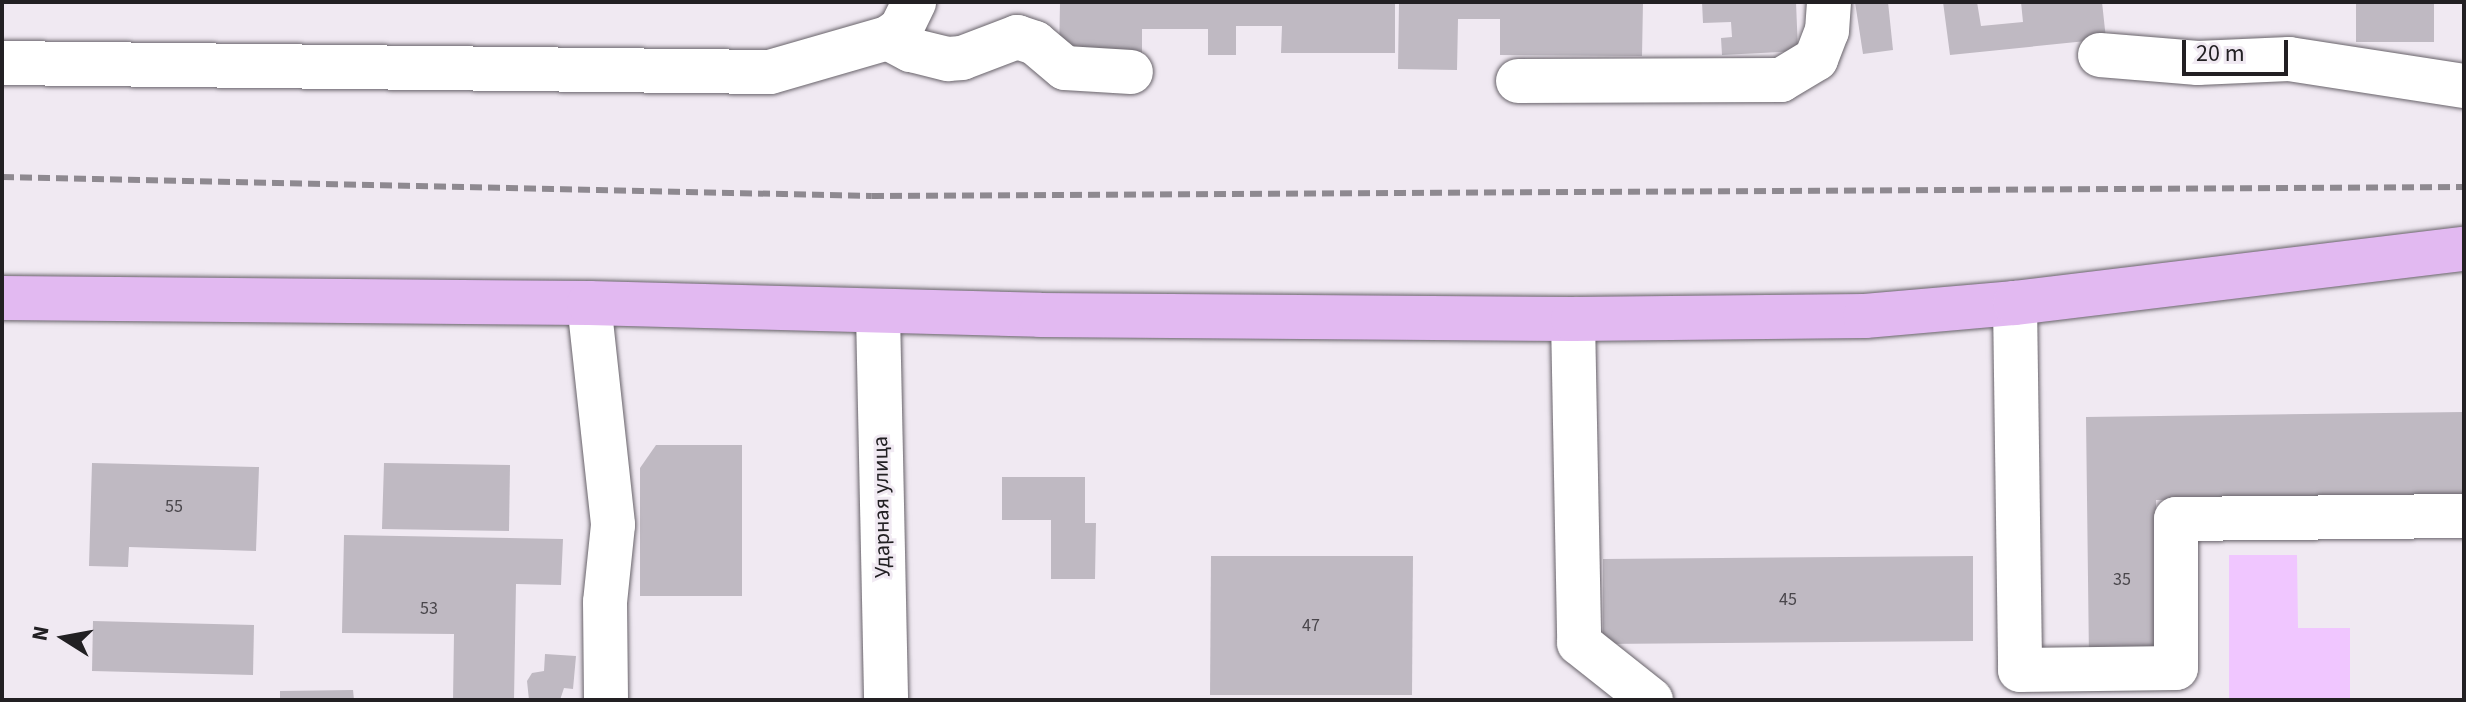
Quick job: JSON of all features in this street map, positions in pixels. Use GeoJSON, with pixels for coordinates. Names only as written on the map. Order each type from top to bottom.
{"type":"FeatureCollection","features":[{"type":"Feature","properties":{"kind":"main road"},"geometry":{"type":"LineString","coordinates":[[2,298],[589,303],[878,313],[1573,319],[1865,316],[2015,303],[2464,249]]}},
{"type":"Feature","properties":{"kind":"street"},"geometry":{"type":"LineString","coordinates":[[2,63],[756,73],[824,59],[888,38],[901,29],[914,2]]}},
{"type":"Feature","properties":{"kind":"street"},"geometry":{"type":"LineString","coordinates":[[1518,81],[1781,80],[1816,59],[1827,31],[1829,2]]}},
{"type":"Feature","properties":{"kind":"street"},"geometry":{"type":"LineString","coordinates":[[888,38],[911,50],[948,59],[962,58],[1017,37],[1035,43],[1065,68],[1131,72]]}},
{"type":"Feature","properties":{"kind":"street"},"geometry":{"type":"LineString","coordinates":[[2100,55],[2198,63],[2289,59],[2444,83],[2464,52]]}},
{"type":"Feature","properties":{"kind":"street"},"geometry":{"type":"LineString","coordinates":[[589,303],[613,525],[605,602],[606,700]]}},
{"type":"Feature","properties":{"kind":"street"},"geometry":{"type":"LineString","coordinates":[[2015,303],[2020,670],[2176,668],[2176,519],[2464,516]]}},
{"type":"Feature","properties":{"kind":"street","name":"Ударная улица"},"geometry":{"type":"LineString","coordinates":[[878,313],[886,700]]}},
{"type":"Feature","properties":{"kind":"street"},"geometry":{"type":"LineString","coordinates":[[1573,319],[1579,643],[1651,700]]}},
{"type":"Feature","properties":{"kind":"shaded area"},"geometry":{"type":"Polygon","coordinates":[[[2229,555],[2297,555],[2298,628],[2350,628],[2350,700],[2229,700],[2229,555]]]}},
{"type":"Feature","properties":{"kind":"building"},"geometry":{"type":"Polygon","coordinates":[[[1060,2],[1395,2],[1395,53],[1281,53],[1282,26],[1236,26],[1236,55],[1208,55],[1208,29],[1142,29],[1142,57],[1059,57],[1060,2]]]}},
{"type":"Feature","properties":{"kind":"building"},"geometry":{"type":"Polygon","coordinates":[[[1399,2],[1643,2],[1642,56],[1500,55],[1500,19],[1458,19],[1457,70],[1398,69],[1399,2]]]}},
{"type":"Feature","properties":{"kind":"building"},"geometry":{"type":"Polygon","coordinates":[[[1702,2],[1796,2],[1798,51],[1722,55],[1721,38],[1732,37],[1731,22],[1703,23],[1702,2]]]}},
{"type":"Feature","properties":{"kind":"building"},"geometry":{"type":"Polygon","coordinates":[[[1855,2],[1888,2],[1893,50],[1863,54],[1855,2]]]}},
{"type":"Feature","properties":{"kind":"building"},"geometry":{"type":"Polygon","coordinates":[[[1943,2],[1977,2],[1981,26],[2023,22],[2021,2],[2102,2],[2106,39],[1950,55],[1943,2]]]}},
{"type":"Feature","properties":{"kind":"building"},"geometry":{"type":"Polygon","coordinates":[[[2356,2],[2434,2],[2434,42],[2356,42],[2356,2]]]}},
{"type":"Feature","properties":{"kind":"building"},"geometry":{"type":"Polygon","coordinates":[[[2464,412],[2464,496],[2156,500],[2158,660],[2089,660],[2086,417],[2464,412]]]}},
{"type":"Feature","properties":{"kind":"building"},"geometry":{"type":"Polygon","coordinates":[[[656,445],[742,445],[742,596],[640,596],[640,468],[656,445]]]}},
{"type":"Feature","properties":{"kind":"building"},"geometry":{"type":"Polygon","coordinates":[[[92,463],[259,467],[256,551],[129,547],[128,567],[89,566],[92,463]]]}},
{"type":"Feature","properties":{"kind":"building"},"geometry":{"type":"Polygon","coordinates":[[[384,463],[510,465],[509,531],[382,529],[384,463]]]}},
{"type":"Feature","properties":{"kind":"building"},"geometry":{"type":"Polygon","coordinates":[[[1002,477],[1085,477],[1085,523],[1096,523],[1095,579],[1051,579],[1051,520],[1002,520],[1002,477]]]}},
{"type":"Feature","properties":{"kind":"building"},"geometry":{"type":"Polygon","coordinates":[[[344,535],[563,539],[561,585],[516,584],[514,700],[453,700],[454,634],[342,633],[344,535]]]}},
{"type":"Feature","properties":{"kind":"building"},"geometry":{"type":"Polygon","coordinates":[[[1211,556],[1413,556],[1412,695],[1210,695],[1211,556]]]}},
{"type":"Feature","properties":{"kind":"building"},"geometry":{"type":"Polygon","coordinates":[[[1973,556],[1973,641],[1603,644],[1603,559],[1973,556]]]}},
{"type":"Feature","properties":{"kind":"building"},"geometry":{"type":"Polygon","coordinates":[[[93,621],[254,625],[253,675],[92,671],[93,621]]]}},
{"type":"Feature","properties":{"kind":"building"},"geometry":{"type":"Polygon","coordinates":[[[545,654],[576,656],[573,689],[564,688],[560,700],[529,700],[527,681],[532,673],[544,671],[545,654]]]}},
{"type":"Feature","properties":{"kind":"building"},"geometry":{"type":"Polygon","coordinates":[[[353,690],[354,700],[280,700],[280,691],[353,690]]]}},
{"type":"Feature","properties":{"kind":"railway"},"geometry":{"type":"LineString","coordinates":[[2,177],[872,196],[2464,187]]}}]}
